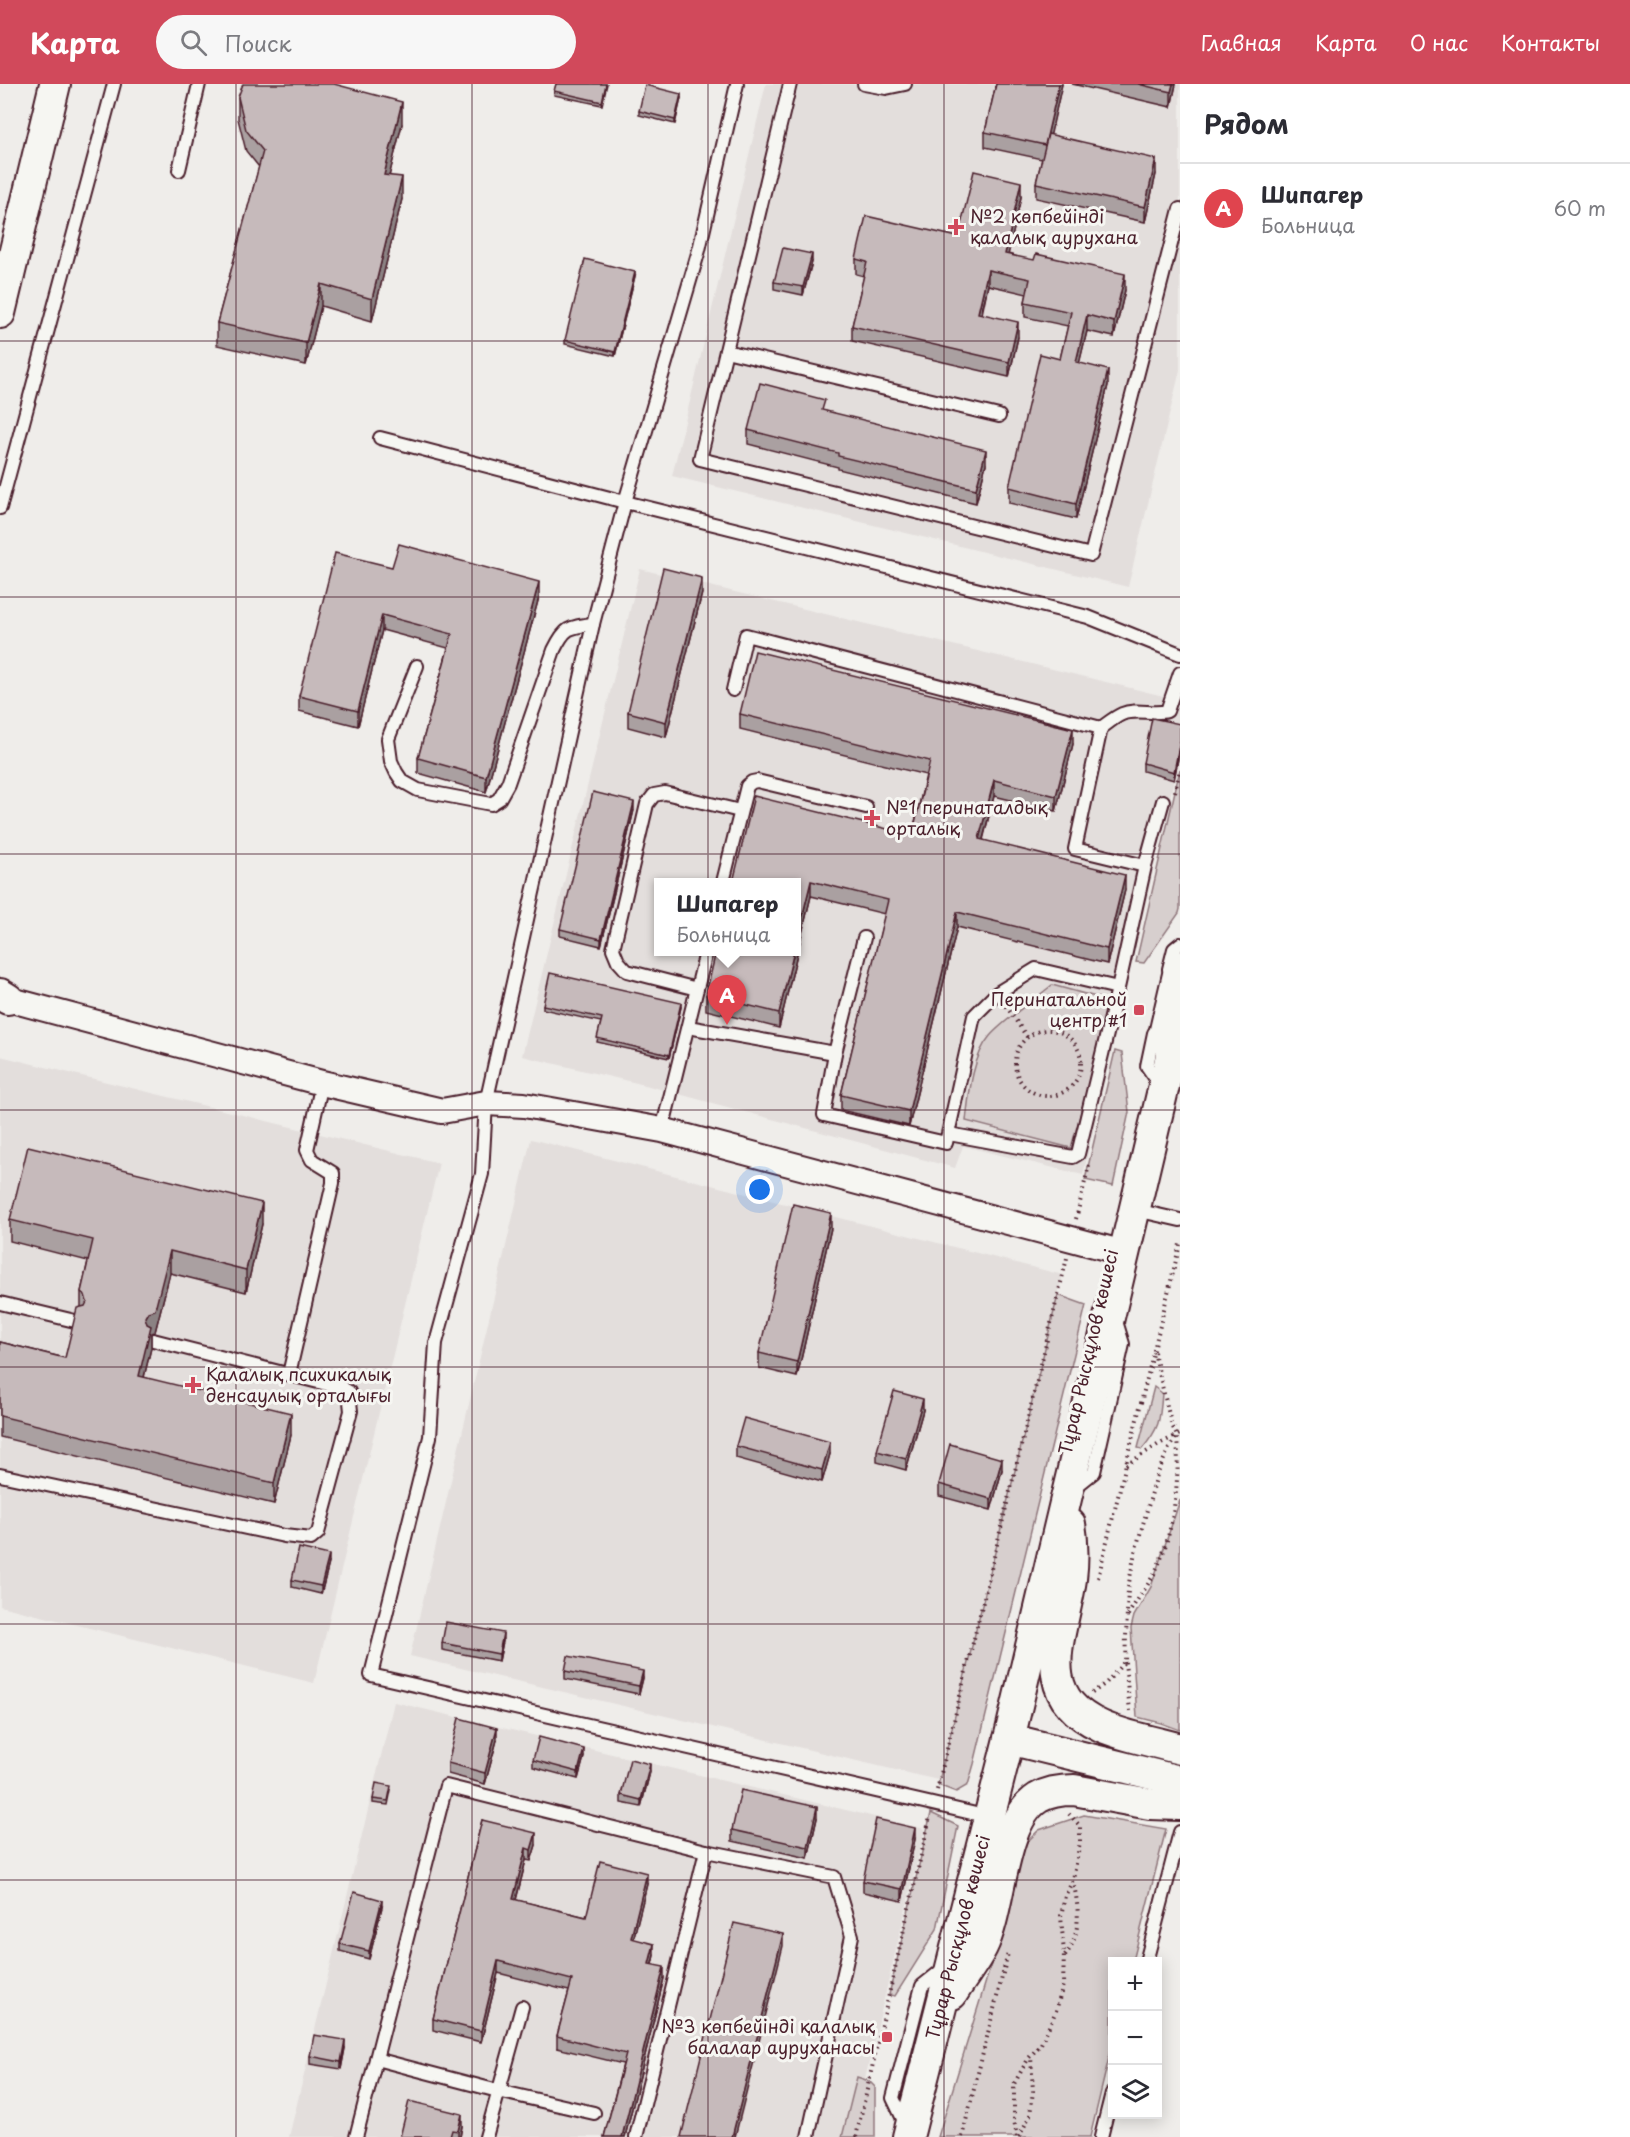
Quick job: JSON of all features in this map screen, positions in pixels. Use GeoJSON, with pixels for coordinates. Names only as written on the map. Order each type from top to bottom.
{"type":"FeatureCollection","features":[{"type":"Feature","properties":{"kind":"street"},"geometry":{"type":"LineString","coordinates":[[0,313],[55,84]]}},
{"type":"Feature","properties":{"kind":"street","name":"Тұрар Рысқұлов көшесі"},"geometry":{"type":"LineString","coordinates":[[1009,1739],[1009,1700],[1180,966]]}},
{"type":"Feature","properties":{"kind":"street"},"geometry":{"type":"LineString","coordinates":[[2,998],[322,1083],[442,1111],[486,1103],[524,1105],[662,1130],[1071,1241],[1113,1250]]}},
{"type":"Feature","properties":{"kind":"street","name":"Тұрар Рысқұлов көшесі"},"geometry":{"type":"LineString","coordinates":[[908,2135],[1009,1739],[1180,1018]]}},
{"type":"Feature","properties":{"kind":"street"},"geometry":{"type":"LineString","coordinates":[[1067,1495],[1072,1533],[1071,1576],[1056,1655],[1056,1673],[1062,1690],[1077,1713],[1103,1727],[1180,1749]]}},
{"type":"Feature","properties":{"kind":"street"},"geometry":{"type":"LineString","coordinates":[[1009,1739],[1180,1781]]}},
{"type":"Feature","properties":{"kind":"street"},"geometry":{"type":"LineString","coordinates":[[939,2014],[982,1947],[994,1911],[1012,1831],[1032,1803],[1047,1794],[1074,1790],[1150,1804],[1180,1805]]}},
{"type":"Feature","properties":{"kind":"lane"},"geometry":{"type":"LineString","coordinates":[[0,508],[114,84]]}},
{"type":"Feature","properties":{"kind":"lane"},"geometry":{"type":"LineString","coordinates":[[179,170],[199,84]]}},
{"type":"Feature","properties":{"kind":"lane"},"geometry":{"type":"LineString","coordinates":[[790,84],[699,459],[1091,555],[1180,208]]}},
{"type":"Feature","properties":{"kind":"lane"},"geometry":{"type":"LineString","coordinates":[[864,84],[886,88],[905,84]]}},
{"type":"Feature","properties":{"kind":"lane"},"geometry":{"type":"LineString","coordinates":[[734,86],[699,250],[625,502],[593,624],[486,1103],[482,1174],[436,1343],[430,1437],[370,1675],[989,1817]]}},
{"type":"Feature","properties":{"kind":"lane"},"geometry":{"type":"LineString","coordinates":[[726,351],[999,416]]}},
{"type":"Feature","properties":{"kind":"lane"},"geometry":{"type":"LineString","coordinates":[[380,438],[625,502],[1088,617],[1180,654]]}},
{"type":"Feature","properties":{"kind":"lane"},"geometry":{"type":"LineString","coordinates":[[417,666],[388,739],[396,772],[402,781],[418,790],[491,804],[499,799],[508,783],[560,637],[565,630],[572,627],[593,624]]}},
{"type":"Feature","properties":{"kind":"lane"},"geometry":{"type":"LineString","coordinates":[[733,690],[746,635],[1101,728]]}},
{"type":"Feature","properties":{"kind":"lane"},"geometry":{"type":"LineString","coordinates":[[1145,866],[1075,849],[1101,728],[1124,713],[1159,714],[1167,711],[1180,672]]}},
{"type":"Feature","properties":{"kind":"lane"},"geometry":{"type":"LineString","coordinates":[[724,878],[747,786],[752,782],[757,781],[866,807]]}},
{"type":"Feature","properties":{"kind":"lane"},"geometry":{"type":"LineString","coordinates":[[697,989],[627,971],[618,961],[613,949],[647,804],[654,795],[665,793],[740,811]]}},
{"type":"Feature","properties":{"kind":"lane"},"geometry":{"type":"LineString","coordinates":[[949,1134],[1073,1157],[1078,1154],[1145,866],[1167,802]]}},
{"type":"Feature","properties":{"kind":"lane"},"geometry":{"type":"LineString","coordinates":[[864,938],[835,1053],[824,1114],[946,1143],[974,1016],[997,993],[1036,969],[1118,988]]}},
{"type":"Feature","properties":{"kind":"lane"},"geometry":{"type":"LineString","coordinates":[[1154,1076],[1147,1066],[1174,949],[1180,944]]}},
{"type":"Feature","properties":{"kind":"lane"},"geometry":{"type":"LineString","coordinates":[[662,1130],[705,956]]}},
{"type":"Feature","properties":{"kind":"lane"},"geometry":{"type":"LineString","coordinates":[[688,1027],[835,1053]]}},
{"type":"Feature","properties":{"kind":"lane"},"geometry":{"type":"LineString","coordinates":[[289,1374],[333,1183],[333,1173],[312,1160],[307,1150],[322,1083]]}},
{"type":"Feature","properties":{"kind":"lane"},"geometry":{"type":"LineString","coordinates":[[1134,1210],[1180,1220]]}},
{"type":"Feature","properties":{"kind":"lane"},"geometry":{"type":"LineString","coordinates":[[0,1303],[79,1322]]}},
{"type":"Feature","properties":{"kind":"lane"},"geometry":{"type":"LineString","coordinates":[[0,1475],[284,1536],[311,1539],[318,1533],[351,1411],[349,1392],[342,1388],[153,1340]]}},
{"type":"Feature","properties":{"kind":"lane"},"geometry":{"type":"LineString","coordinates":[[356,2137],[446,1786],[706,1851],[834,1876],[852,1936],[808,2137]]}},
{"type":"Feature","properties":{"kind":"lane"},"geometry":{"type":"LineString","coordinates":[[1147,1957],[1180,1832]]}},
{"type":"Feature","properties":{"kind":"lane"},"geometry":{"type":"LineString","coordinates":[[636,2137],[706,1851]]}},
{"type":"Feature","properties":{"kind":"lane"},"geometry":{"type":"LineString","coordinates":[[908,2135],[893,2098],[922,1986],[952,1962]]}},
{"type":"Feature","properties":{"kind":"lane"},"geometry":{"type":"LineString","coordinates":[[486,2137],[522,2007]]}},
{"type":"Feature","properties":{"kind":"lane"},"geometry":{"type":"LineString","coordinates":[[376,2059],[594,2113]]}},
{"type":"Feature","properties":{"kind":"lane"},"geometry":{"type":"LineString","coordinates":[[1101,2137],[1108,2111]]}},
{"type":"Feature","properties":{"kind":"path"},"geometry":{"type":"LineString","coordinates":[[1167,802],[1180,769]]}},
{"type":"Feature","properties":{"kind":"path"},"geometry":{"type":"LineString","coordinates":[[997,993],[1027,1037]]}},
{"type":"Feature","properties":{"kind":"path"},"geometry":{"type":"LineString","coordinates":[[1045,1030],[1064,1033],[1077,1046],[1082,1065],[1076,1083],[1061,1095],[1042,1097],[1025,1088],[1016,1072],[1016,1053],[1027,1037],[1045,1030]]}},
{"type":"Feature","properties":{"kind":"path"},"geometry":{"type":"LineString","coordinates":[[856,2137],[933,1804],[1090,1158]]}},
{"type":"Feature","properties":{"kind":"path"},"geometry":{"type":"LineString","coordinates":[[1095,1587],[1180,1244]]}},
{"type":"Feature","properties":{"kind":"path"},"geometry":{"type":"LineString","coordinates":[[1132,1720],[1125,1661],[1125,1626],[1128,1616],[1157,1567],[1174,1515],[1180,1483],[1178,1435],[1171,1423],[1154,1351]]}},
{"type":"Feature","properties":{"kind":"path"},"geometry":{"type":"LineString","coordinates":[[1126,1466],[1159,1444],[1178,1435]]}},
{"type":"Feature","properties":{"kind":"path"},"geometry":{"type":"LineString","coordinates":[[1128,1616],[1128,1588],[1138,1542],[1157,1475],[1170,1446],[1178,1435]]}},
{"type":"Feature","properties":{"kind":"path"},"geometry":{"type":"LineString","coordinates":[[1085,1699],[1106,1683],[1125,1661]]}},
{"type":"Feature","properties":{"kind":"path"},"geometry":{"type":"LineString","coordinates":[[1018,2137],[1014,2120],[1014,2084],[1031,2055],[1041,2044],[1056,2011],[1063,1985],[1061,1916],[1065,1896],[1073,1880],[1080,1842],[1080,1826],[1062,1809]]}},
{"type":"Feature","properties":{"kind":"path"},"geometry":{"type":"LineString","coordinates":[[1064,1958],[1077,1932],[1079,1906],[1073,1880]]}},
{"type":"Feature","properties":{"kind":"path"},"geometry":{"type":"LineString","coordinates":[[962,2137],[1010,1944]]}},
{"type":"Feature","properties":{"kind":"path"},"geometry":{"type":"LineString","coordinates":[[1018,2137],[1030,2115],[1033,2091],[1031,2055]]}},
{"type":"Feature","properties":{"kind":"shaded area","name":"№2 көпбейінді қалалық аурухана"},"geometry":{"type":"Polygon","coordinates":[[[766,84],[1180,84],[1180,370],[1128,587],[672,476],[766,84]]]}},
{"type":"Feature","properties":{"kind":"shaded area","name":"№1 перинаталдық орталық"},"geometry":{"type":"Polygon","coordinates":[[[640,569],[1180,700],[1180,754],[1083,1175],[963,1146],[955,1168],[645,1085],[522,1056],[640,569]]]}},
{"type":"Feature","properties":{"kind":"shaded area"},"geometry":{"type":"Polygon","coordinates":[[[1180,769],[1180,909],[1144,963],[1136,962],[1180,769]]]}},
{"type":"Feature","properties":{"kind":"shaded area"},"geometry":{"type":"Polygon","coordinates":[[[1052,985],[1103,999],[1109,1011],[1071,1148],[966,1121],[972,1077],[984,1045],[1003,1023],[1052,985]]]}},
{"type":"Feature","properties":{"kind":"shaded area"},"geometry":{"type":"Polygon","coordinates":[[[1115,1051],[1122,1053],[1129,1112],[1113,1186],[1085,1180],[1115,1051]]]}},
{"type":"Feature","properties":{"kind":"shaded area","name":"Қалалық психикалық денсаулық орталығы"},"geometry":{"type":"Polygon","coordinates":[[[0,1056],[439,1163],[314,1683],[0,1606],[0,1056]]]}},
{"type":"Feature","properties":{"kind":"shaded area"},"geometry":{"type":"Polygon","coordinates":[[[531,1139],[1063,1275],[938,1780],[410,1656],[531,1139]]]}},
{"type":"Feature","properties":{"kind":"shaded area"},"geometry":{"type":"Polygon","coordinates":[[[1058,1295],[1086,1305],[974,1764],[968,1785],[956,1792],[938,1785],[1058,1295]]]}},
{"type":"Feature","properties":{"kind":"shaded area"},"geometry":{"type":"Polygon","coordinates":[[[1154,1387],[1162,1393],[1160,1417],[1156,1429],[1142,1449],[1138,1448],[1154,1387]]]}},
{"type":"Feature","properties":{"kind":"shaded area"},"geometry":{"type":"Polygon","coordinates":[[[1180,1500],[1180,1730],[1137,1717],[1131,1628],[1134,1616],[1151,1587],[1180,1500]]]}},
{"type":"Feature","properties":{"kind":"shaded area"},"geometry":{"type":"Polygon","coordinates":[[[394,1702],[925,1829],[851,2137],[289,2137],[394,1702]]]}},
{"type":"Feature","properties":{"kind":"shaded area"},"geometry":{"type":"Polygon","coordinates":[[[931,1813],[958,1826],[937,1929],[895,1996],[889,1995],[931,1813]]]}},
{"type":"Feature","properties":{"kind":"shaded area"},"geometry":{"type":"Polygon","coordinates":[[[1084,1815],[1166,1829],[1134,1957],[1108,1957],[1108,2062],[1090,2137],[938,2137],[1026,1843],[1039,1830],[1084,1815]]]}},
{"type":"Feature","properties":{"kind":"shaded area"},"geometry":{"type":"Polygon","coordinates":[[[857,2077],[869,2081],[875,2087],[875,2137],[842,2137],[857,2077]]]}},
{"type":"Feature","properties":{"kind":"building"},"geometry":{"type":"Polygon","coordinates":[[[243,84],[334,84],[402,102],[384,175],[402,177],[372,299],[321,284],[306,343],[217,323],[263,151],[246,130],[238,97],[243,84]]]}},
{"type":"Feature","properties":{"kind":"building"},"geometry":{"type":"Polygon","coordinates":[[[556,84],[606,84],[602,102],[554,91],[556,84]]]}},
{"type":"Feature","properties":{"kind":"building"},"geometry":{"type":"Polygon","coordinates":[[[996,84],[1059,84],[1045,145],[985,132],[996,84]]]}},
{"type":"Feature","properties":{"kind":"building"},"geometry":{"type":"Polygon","coordinates":[[[1138,84],[1173,84],[1171,92],[1138,84]]]}},
{"type":"Feature","properties":{"kind":"building"},"geometry":{"type":"Polygon","coordinates":[[[645,85],[681,94],[675,120],[639,111],[645,85]]]}},
{"type":"Feature","properties":{"kind":"building"},"geometry":{"type":"Polygon","coordinates":[[[1048,134],[1156,159],[1145,207],[1036,183],[1048,134]]]}},
{"type":"Feature","properties":{"kind":"building"},"geometry":{"type":"Polygon","coordinates":[[[974,171],[1021,182],[1005,254],[1034,260],[1036,254],[1125,274],[1114,322],[1087,315],[1076,362],[1108,370],[1076,504],[1009,487],[1040,354],[1060,359],[1071,312],[1025,302],[1030,279],[988,270],[978,313],[1018,322],[1009,362],[852,326],[867,262],[856,259],[866,216],[958,237],[974,171]]]}},
{"type":"Feature","properties":{"kind":"building"},"geometry":{"type":"Polygon","coordinates":[[[783,248],[812,254],[803,287],[774,282],[783,248]]]}},
{"type":"Feature","properties":{"kind":"building"},"geometry":{"type":"Polygon","coordinates":[[[585,259],[635,272],[615,352],[565,340],[585,259]]]}},
{"type":"Feature","properties":{"kind":"building"},"geometry":{"type":"Polygon","coordinates":[[[760,383],[825,400],[822,410],[986,450],[976,489],[838,456],[838,453],[748,430],[760,383]]]}},
{"type":"Feature","properties":{"kind":"building"},"geometry":{"type":"Polygon","coordinates":[[[399,544],[539,582],[486,777],[418,758],[452,634],[382,615],[358,711],[299,696],[335,553],[392,567],[399,544]]]}},
{"type":"Feature","properties":{"kind":"building"},"geometry":{"type":"Polygon","coordinates":[[[663,568],[702,578],[666,722],[628,712],[663,568]]]}},
{"type":"Feature","properties":{"kind":"building"},"geometry":{"type":"Polygon","coordinates":[[[755,651],[1073,729],[1056,796],[994,780],[979,839],[1125,875],[1107,949],[957,912],[909,1111],[841,1095],[888,900],[811,881],[801,922],[801,878],[734,878],[754,796],[912,835],[930,761],[740,714],[755,651]]]}},
{"type":"Feature","properties":{"kind":"building"},"geometry":{"type":"Polygon","coordinates":[[[1152,718],[1180,724],[1180,740],[1174,772],[1143,763],[1152,718]]]}},
{"type":"Feature","properties":{"kind":"building"},"geometry":{"type":"Polygon","coordinates":[[[593,792],[634,802],[601,939],[560,929],[593,792]]]}},
{"type":"Feature","properties":{"kind":"building"},"geometry":{"type":"Polygon","coordinates":[[[715,956],[793,956],[779,1013],[706,995],[715,956]]]}},
{"type":"Feature","properties":{"kind":"building"},"geometry":{"type":"Polygon","coordinates":[[[550,973],[681,1003],[669,1055],[597,1038],[602,1018],[543,1005],[550,973]]]}},
{"type":"Feature","properties":{"kind":"building"},"geometry":{"type":"Polygon","coordinates":[[[28,1146],[262,1203],[246,1270],[170,1251],[155,1310],[148,1312],[145,1317],[147,1324],[151,1326],[139,1376],[291,1413],[274,1483],[0,1416],[0,1342],[65,1358],[77,1308],[85,1306],[87,1302],[85,1295],[81,1292],[93,1240],[10,1220],[28,1146]]]}},
{"type":"Feature","properties":{"kind":"building"},"geometry":{"type":"Polygon","coordinates":[[[793,1204],[831,1213],[797,1362],[759,1353],[793,1204]]]}},
{"type":"Feature","properties":{"kind":"building"},"geometry":{"type":"Polygon","coordinates":[[[894,1391],[923,1399],[906,1459],[877,1451],[894,1391]]]}},
{"type":"Feature","properties":{"kind":"building"},"geometry":{"type":"Polygon","coordinates":[[[744,1418],[830,1442],[822,1470],[736,1446],[744,1418]]]}},
{"type":"Feature","properties":{"kind":"building"},"geometry":{"type":"Polygon","coordinates":[[[950,1444],[1002,1459],[991,1499],[939,1484],[950,1444]]]}},
{"type":"Feature","properties":{"kind":"building"},"geometry":{"type":"Polygon","coordinates":[[[299,1548],[329,1555],[321,1586],[292,1580],[299,1548]]]}},
{"type":"Feature","properties":{"kind":"building"},"geometry":{"type":"Polygon","coordinates":[[[446,1622],[503,1633],[499,1654],[442,1643],[446,1622]]]}},
{"type":"Feature","properties":{"kind":"building"},"geometry":{"type":"Polygon","coordinates":[[[568,1656],[643,1671],[639,1686],[565,1671],[568,1656]]]}},
{"type":"Feature","properties":{"kind":"building"},"geometry":{"type":"Polygon","coordinates":[[[459,1718],[497,1728],[485,1773],[448,1763],[459,1718]]]}},
{"type":"Feature","properties":{"kind":"building"},"geometry":{"type":"Polygon","coordinates":[[[539,1737],[584,1749],[578,1772],[533,1760],[539,1737]]]}},
{"type":"Feature","properties":{"kind":"building"},"geometry":{"type":"Polygon","coordinates":[[[630,1759],[650,1764],[641,1800],[621,1795],[630,1759]]]}},
{"type":"Feature","properties":{"kind":"building"},"geometry":{"type":"Polygon","coordinates":[[[376,1783],[391,1786],[388,1801],[373,1799],[376,1783]]]}},
{"type":"Feature","properties":{"kind":"building"},"geometry":{"type":"Polygon","coordinates":[[[741,1790],[817,1807],[808,1847],[732,1830],[741,1790]]]}},
{"type":"Feature","properties":{"kind":"building"},"geometry":{"type":"Polygon","coordinates":[[[876,1819],[915,1828],[902,1889],[863,1881],[876,1819]]]}},
{"type":"Feature","properties":{"kind":"building"},"geometry":{"type":"Polygon","coordinates":[[[482,1820],[536,1833],[531,1850],[526,1848],[513,1899],[586,1917],[600,1861],[647,1873],[631,1938],[654,1944],[649,1964],[664,1967],[622,2137],[604,2137],[626,2054],[557,2036],[572,1980],[498,1961],[481,2031],[433,2019],[482,1820]]]}},
{"type":"Feature","properties":{"kind":"building"},"geometry":{"type":"Polygon","coordinates":[[[354,1892],[382,1900],[369,1951],[340,1944],[354,1892]]]}},
{"type":"Feature","properties":{"kind":"building"},"geometry":{"type":"Polygon","coordinates":[[[734,1923],[783,1934],[732,2137],[681,2137],[734,1923]]]}},
{"type":"Feature","properties":{"kind":"building"},"geometry":{"type":"Polygon","coordinates":[[[314,2035],[345,2040],[341,2062],[310,2056],[314,2035]]]}},
{"type":"Feature","properties":{"kind":"building"},"geometry":{"type":"Polygon","coordinates":[[[409,2101],[462,2114],[458,2131],[452,2130],[450,2137],[400,2137],[409,2101]]]}},
{"type":"Feature","properties":{"kind":"place","name":"№2 көпбейінді қалалық аурухана"},"geometry":{"type":"Point","coordinates":[956,227]}},
{"type":"Feature","properties":{"kind":"place","name":"№1 перинаталдық орталық"},"geometry":{"type":"Point","coordinates":[872,818]}},
{"type":"Feature","properties":{"kind":"place","name":"Перинатальной центр #1"},"geometry":{"type":"Point","coordinates":[1139,1010]}},
{"type":"Feature","properties":{"kind":"place","name":"Шипагер"},"geometry":{"type":"Point","coordinates":[727,1025]}},
{"type":"Feature","properties":{"kind":"place","name":"Қалалық психикалық денсаулық орталығы"},"geometry":{"type":"Point","coordinates":[193,1385]}},
{"type":"Feature","properties":{"kind":"place","name":"№3 көпбейінді қалалық балалар ауруханасы"},"geometry":{"type":"Point","coordinates":[887,2037]}}]}
